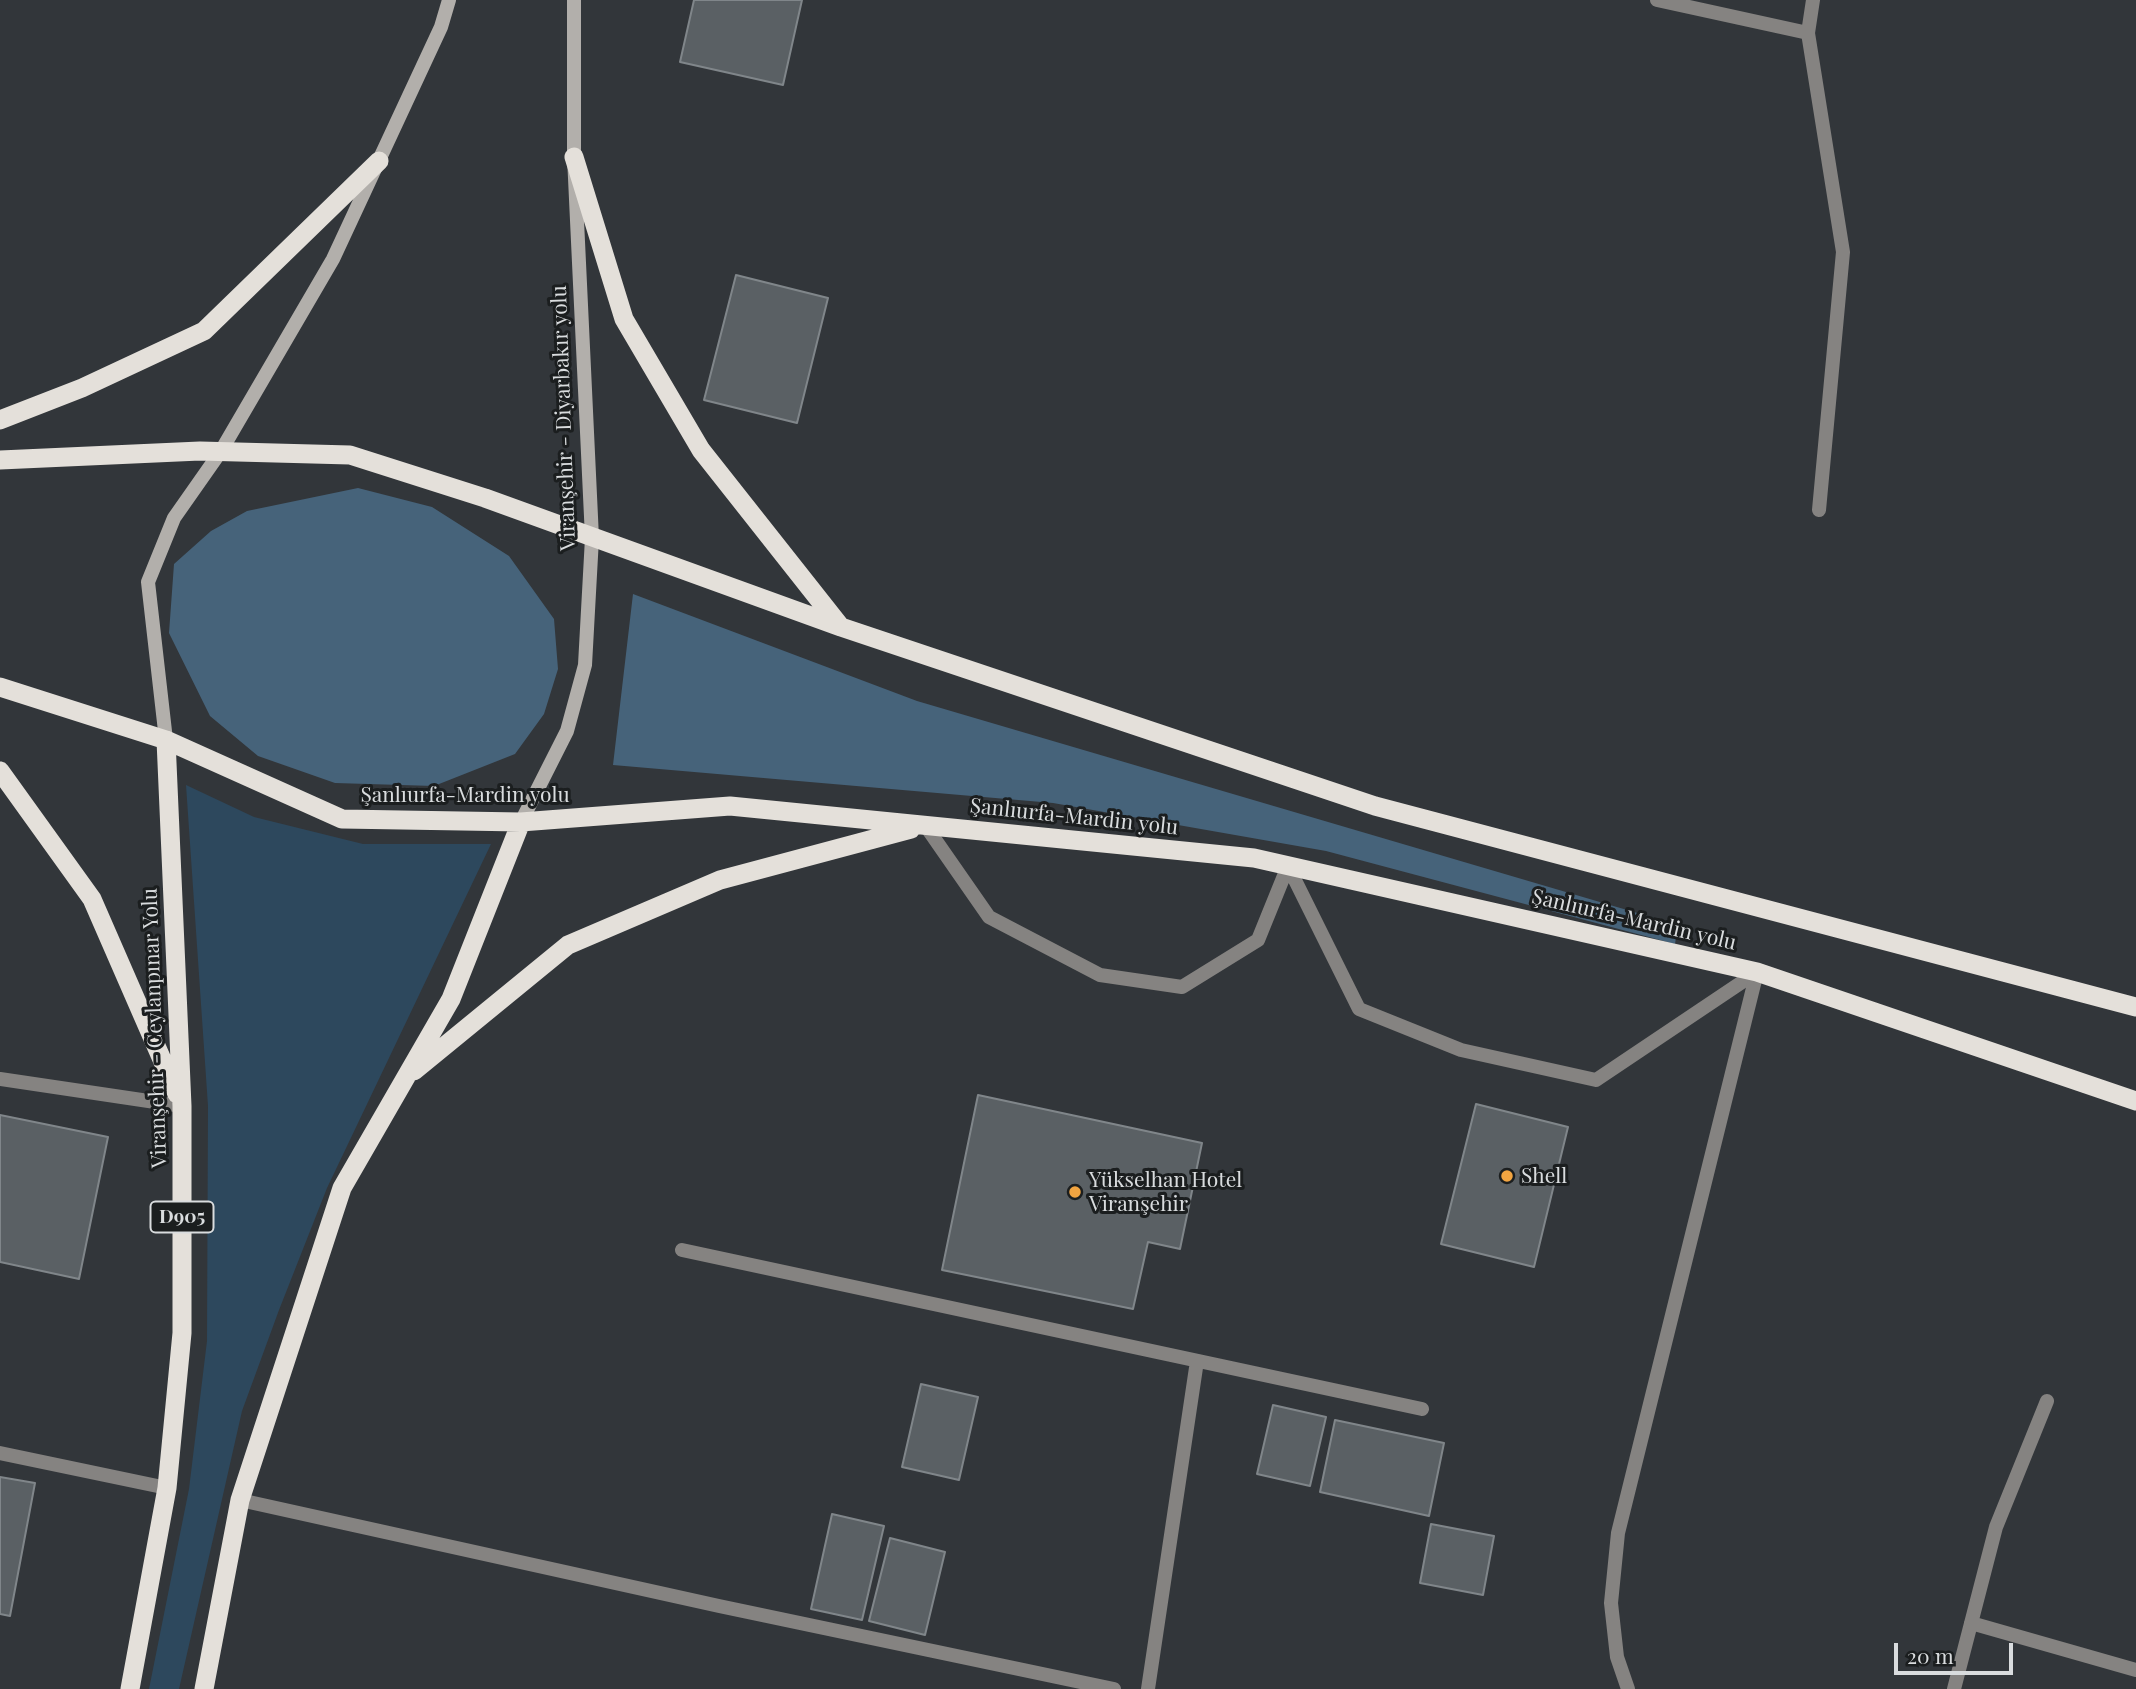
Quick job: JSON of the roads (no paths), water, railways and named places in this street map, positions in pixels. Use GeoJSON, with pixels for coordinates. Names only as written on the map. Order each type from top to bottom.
{"type":"FeatureCollection","features":[{"type":"Feature","properties":{"kind":"highway"},"geometry":{"type":"LineString","coordinates":[[574,157],[624,319],[701,450],[841,627]]}},
{"type":"Feature","properties":{"kind":"highway"},"geometry":{"type":"LineString","coordinates":[[0,420],[82,388],[204,331],[379,161]]}},
{"type":"Feature","properties":{"kind":"highway"},"geometry":{"type":"LineString","coordinates":[[0,460],[221,451],[350,455],[485,498],[841,627],[1376,806],[2136,1007]]}},
{"type":"Feature","properties":{"kind":"highway","name":"Şanlıurfa-Mardin yolu"},"geometry":{"type":"LineString","coordinates":[[0,688],[166,740],[342,818],[521,821],[730,806],[1254,858],[1757,972],[2136,1101]]}},
{"type":"Feature","properties":{"kind":"highway","name":"Viranşehir - Ceylanpınar Yolu"},"geometry":{"type":"LineString","coordinates":[[130,1689],[167,1488],[182,1333],[182,1106],[166,740]]}},
{"type":"Feature","properties":{"kind":"highway"},"geometry":{"type":"LineString","coordinates":[[0,771],[92,899],[182,1106]]}},
{"type":"Feature","properties":{"kind":"highway"},"geometry":{"type":"LineString","coordinates":[[204,1689],[240,1500],[342,1188],[451,999],[521,821]]}},
{"type":"Feature","properties":{"kind":"highway"},"geometry":{"type":"LineString","coordinates":[[405,1078],[568,946],[720,880],[925,825]]}},
{"type":"Feature","properties":{"kind":"main road"},"geometry":{"type":"LineString","coordinates":[[166,740],[148,582],[174,518],[221,451],[333,259],[440,27],[449,0]]}},
{"type":"Feature","properties":{"kind":"main road","name":"Viranşehir - Diyarbakır yolu"},"geometry":{"type":"LineString","coordinates":[[521,821],[567,732],[585,665],[592,538],[574,157],[574,0]]}},
{"type":"Feature","properties":{"kind":"street"},"geometry":{"type":"LineString","coordinates":[[1657,0],[1808,33]]}},
{"type":"Feature","properties":{"kind":"street"},"geometry":{"type":"LineString","coordinates":[[1813,0],[1808,33],[1843,252],[1819,510]]}},
{"type":"Feature","properties":{"kind":"street"},"geometry":{"type":"LineString","coordinates":[[925,825],[989,917],[1100,975],[1182,987],[1258,940],[1288,866]]}},
{"type":"Feature","properties":{"kind":"street"},"geometry":{"type":"LineString","coordinates":[[1288,866],[1359,1009],[1461,1051],[1596,1080],[1757,972]]}},
{"type":"Feature","properties":{"kind":"street"},"geometry":{"type":"LineString","coordinates":[[1628,1689],[1617,1657],[1611,1603],[1618,1533],[1757,972]]}},
{"type":"Feature","properties":{"kind":"street"},"geometry":{"type":"LineString","coordinates":[[0,1079],[182,1106]]}},
{"type":"Feature","properties":{"kind":"street"},"geometry":{"type":"LineString","coordinates":[[682,1250],[1422,1409]]}},
{"type":"Feature","properties":{"kind":"street"},"geometry":{"type":"LineString","coordinates":[[1148,1689],[1197,1361]]}},
{"type":"Feature","properties":{"kind":"street"},"geometry":{"type":"LineString","coordinates":[[1954,1689],[1996,1527],[2047,1401]]}},
{"type":"Feature","properties":{"kind":"street"},"geometry":{"type":"LineString","coordinates":[[0,1453],[167,1488]]}},
{"type":"Feature","properties":{"kind":"street"},"geometry":{"type":"LineString","coordinates":[[240,1500],[732,1609],[1114,1689]]}},
{"type":"Feature","properties":{"kind":"street"},"geometry":{"type":"LineString","coordinates":[[1971,1623],[2136,1670]]}},
{"type":"Feature","properties":{"kind":"place","name":"Shell"},"geometry":{"type":"Point","coordinates":[1507,1176]}},
{"type":"Feature","properties":{"kind":"place","name":"Yükselhan Hotel Viranşehir"},"geometry":{"type":"Point","coordinates":[1075,1192]}}]}
